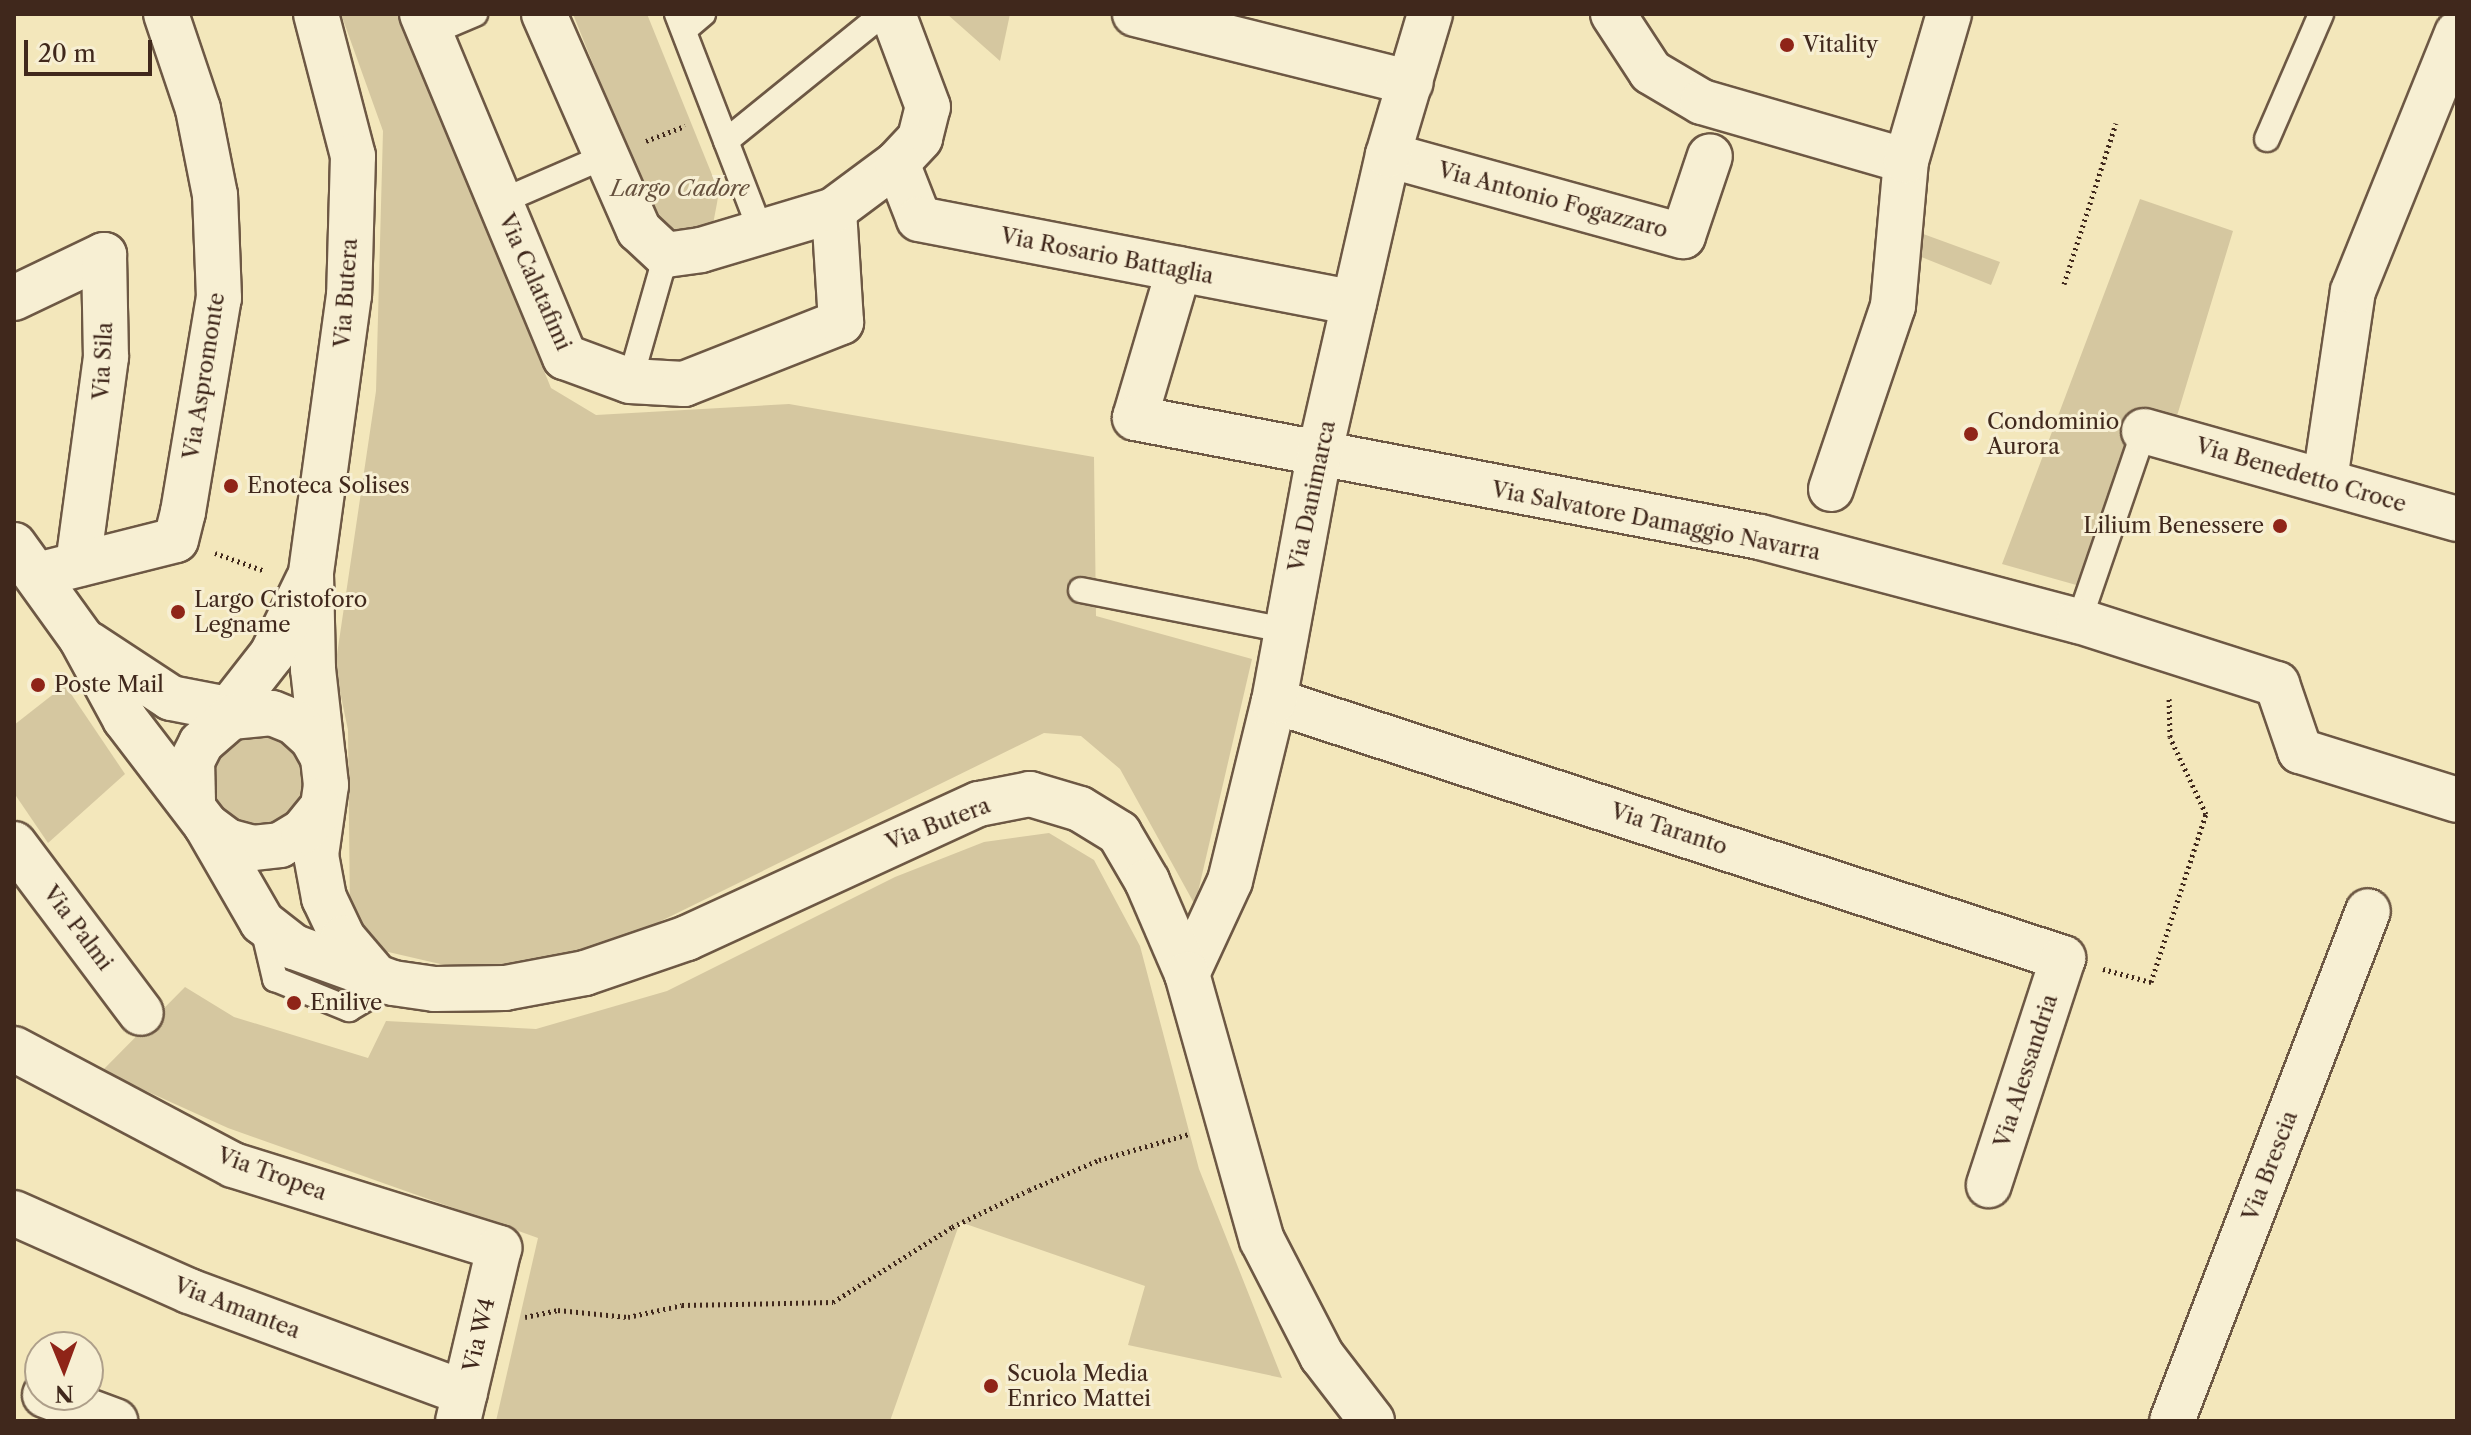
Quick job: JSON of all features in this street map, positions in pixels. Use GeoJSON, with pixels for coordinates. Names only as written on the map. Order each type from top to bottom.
{"type":"FeatureCollection","features":[{"type":"Feature","properties":{"kind":"street","name":"Via Aspromonte"},"geometry":{"type":"LineString","coordinates":[[166,14],[198,109],[215,195],[219,298],[180,522]]}},
{"type":"Feature","properties":{"kind":"street","name":"Via Butera"},"geometry":{"type":"LineString","coordinates":[[308,580],[349,295],[353,156],[316,14]]}},
{"type":"Feature","properties":{"kind":"street"},"geometry":{"type":"LineString","coordinates":[[544,14],[639,230],[666,255],[834,210],[897,163],[920,138],[928,107],[893,14]]}},
{"type":"Feature","properties":{"kind":"street"},"geometry":{"type":"LineString","coordinates":[[1135,14],[1411,83]]}},
{"type":"Feature","properties":{"kind":"street","name":"Via Danimarca"},"geometry":{"type":"LineString","coordinates":[[1187,974],[1230,881],[1274,701],[1319,456],[1388,155],[1430,14]]}},
{"type":"Feature","properties":{"kind":"street"},"geometry":{"type":"LineString","coordinates":[[1613,14],[1651,72],[1702,102],[1906,161]]}},
{"type":"Feature","properties":{"kind":"street"},"geometry":{"type":"LineString","coordinates":[[1831,489],[1893,306],[1906,161],[1949,14]]}},
{"type":"Feature","properties":{"kind":"street","name":"Via Calatafimi"},"geometry":{"type":"LineString","coordinates":[[426,24],[565,357],[630,381],[684,384],[841,322],[834,210]]}},
{"type":"Feature","properties":{"kind":"street"},"geometry":{"type":"LineString","coordinates":[[2325,480],[2353,291],[2457,33]]}},
{"type":"Feature","properties":{"kind":"street","name":"Via Antonio Fogazzaro"},"geometry":{"type":"LineString","coordinates":[[1388,155],[1683,236],[1710,156]]}},
{"type":"Feature","properties":{"kind":"street","name":"Via Rosario Battaglia"},"geometry":{"type":"LineString","coordinates":[[897,163],[919,219],[1354,303]]}},
{"type":"Feature","properties":{"kind":"street","name":"Via Sila"},"geometry":{"type":"LineString","coordinates":[[14,298],[104,255],[106,357],[94,467],[78,564]]}},
{"type":"Feature","properties":{"kind":"street","name":"Via Salvatore Damaggio Navarra"},"geometry":{"type":"LineString","coordinates":[[1179,269],[1135,418],[1319,456],[1760,537],[2079,621],[2277,684],[2300,751],[2457,800]]}},
{"type":"Feature","properties":{"kind":"street","name":"Via Benedetto Croce"},"geometry":{"type":"LineString","coordinates":[[2144,431],[2457,519]]}},
{"type":"Feature","properties":{"kind":"street"},"geometry":{"type":"LineString","coordinates":[[25,560],[78,564],[180,522]]}},
{"type":"Feature","properties":{"kind":"street"},"geometry":{"type":"LineString","coordinates":[[25,560],[81,638],[125,719],[200,813],[227,841],[253,848],[280,845],[303,831],[320,810]]}},
{"type":"Feature","properties":{"kind":"street"},"geometry":{"type":"LineString","coordinates":[[200,813],[192,761],[229,717],[272,654],[308,580]]}},
{"type":"Feature","properties":{"kind":"street"},"geometry":{"type":"LineString","coordinates":[[308,580],[326,785],[320,810],[316,855],[324,898],[343,938],[383,978]]}},
{"type":"Feature","properties":{"kind":"street"},"geometry":{"type":"LineString","coordinates":[[81,638],[171,698],[229,717],[272,713],[294,722],[312,738],[323,758]]}},
{"type":"Feature","properties":{"kind":"street","name":"Via Taranto"},"geometry":{"type":"LineString","coordinates":[[1274,701],[2063,958]]}},
{"type":"Feature","properties":{"kind":"street","name":"Via Butera"},"geometry":{"type":"LineString","coordinates":[[200,813],[262,922],[294,947],[325,961],[435,989],[505,988],[585,973],[687,938],[922,826],[979,804],[1030,794],[1080,809],[1119,833],[1147,881],[1187,974],[1262,1240],[1322,1356],[1372,1421]]}},
{"type":"Feature","properties":{"kind":"street","name":"Via Palmi"},"geometry":{"type":"LineString","coordinates":[[14,844],[141,1013]]}},
{"type":"Feature","properties":{"kind":"street","name":"Via Brescia"},"geometry":{"type":"LineString","coordinates":[[2172,1421],[2368,911]]}},
{"type":"Feature","properties":{"kind":"street","name":"Via Alessandria"},"geometry":{"type":"LineString","coordinates":[[1989,1185],[2063,958]]}},
{"type":"Feature","properties":{"kind":"street","name":"Via Tropea"},"geometry":{"type":"LineString","coordinates":[[14,1049],[233,1165],[499,1248]]}},
{"type":"Feature","properties":{"kind":"street","name":"Via Amantea"},"geometry":{"type":"LineString","coordinates":[[14,1213],[461,1407]]}},
{"type":"Feature","properties":{"kind":"street","name":"Via W4"},"geometry":{"type":"LineString","coordinates":[[461,1407],[499,1248]]}},
{"type":"Feature","properties":{"kind":"street"},"geometry":{"type":"LineString","coordinates":[[88,1411],[115,1421]]}},
{"type":"Feature","properties":{"kind":"lane"},"geometry":{"type":"LineString","coordinates":[[426,24],[475,14]]}},
{"type":"Feature","properties":{"kind":"lane"},"geometry":{"type":"LineString","coordinates":[[703,14],[681,22],[761,232]]}},
{"type":"Feature","properties":{"kind":"lane"},"geometry":{"type":"LineString","coordinates":[[726,141],[883,14]]}},
{"type":"Feature","properties":{"kind":"lane"},"geometry":{"type":"LineString","coordinates":[[2267,139],[2321,14]]}},
{"type":"Feature","properties":{"kind":"lane"},"geometry":{"type":"LineString","coordinates":[[500,202],[606,156]]}},
{"type":"Feature","properties":{"kind":"lane"},"geometry":{"type":"LineString","coordinates":[[630,381],[666,255]]}},
{"type":"Feature","properties":{"kind":"lane"},"geometry":{"type":"LineString","coordinates":[[2079,621],[2144,431]]}},
{"type":"Feature","properties":{"kind":"lane"},"geometry":{"type":"LineString","coordinates":[[1081,590],[1285,630]]}},
{"type":"Feature","properties":{"kind":"path"},"geometry":{"type":"LineString","coordinates":[[606,156],[716,114]]}},
{"type":"Feature","properties":{"kind":"path"},"geometry":{"type":"LineString","coordinates":[[2064,284],[2116,123]]}},
{"type":"Feature","properties":{"kind":"path"},"geometry":{"type":"LineString","coordinates":[[180,522],[308,580]]}},
{"type":"Feature","properties":{"kind":"path"},"geometry":{"type":"LineString","coordinates":[[2063,958],[2151,982],[2206,814],[2170,737],[2169,689]]}},
{"type":"Feature","properties":{"kind":"path"},"geometry":{"type":"LineString","coordinates":[[520,1318],[558,1310],[628,1317],[682,1305],[833,1302],[952,1227],[1029,1190],[1099,1160],[1227,1121]]}},
{"type":"Feature","properties":{"kind":"green space"},"geometry":{"type":"Polygon","coordinates":[[[341,14],[398,14],[551,388],[596,415],[789,404],[1094,457],[1096,616],[1252,659],[1195,905],[1120,769],[1081,736],[1044,733],[616,943],[479,973],[384,951],[350,914],[348,730],[335,668],[376,391],[383,131],[341,14]]]}},
{"type":"Feature","properties":{"kind":"green space","name":"Largo Cadore"},"geometry":{"type":"Polygon","coordinates":[[[573,14],[647,14],[719,192],[712,230],[680,239],[655,219],[573,14]]]}},
{"type":"Feature","properties":{"kind":"green space"},"geometry":{"type":"Polygon","coordinates":[[[947,14],[1010,14],[1000,61],[947,14]]]}},
{"type":"Feature","properties":{"kind":"green space"},"geometry":{"type":"Polygon","coordinates":[[[2140,199],[2233,231],[2173,429],[2142,427],[2087,588],[2002,564],[2140,199]]]}},
{"type":"Feature","properties":{"kind":"green space"},"geometry":{"type":"Polygon","coordinates":[[[1915,231],[2000,262],[1991,285],[1904,250],[1915,231]]]}},
{"type":"Feature","properties":{"kind":"green space"},"geometry":{"type":"Polygon","coordinates":[[[65,685],[125,774],[48,843],[14,793],[14,725],[65,685]]]}},
{"type":"Feature","properties":{"kind":"green space"},"geometry":{"type":"Polygon","coordinates":[[[283,731],[313,784],[276,832],[216,816],[209,756],[222,738],[283,731]]]}},
{"type":"Feature","properties":{"kind":"green space"},"geometry":{"type":"Polygon","coordinates":[[[1049,833],[1094,860],[1140,946],[1199,1169],[1282,1378],[1128,1345],[1145,1286],[960,1222],[890,1421],[496,1421],[538,1238],[228,1128],[102,1071],[185,987],[234,1017],[368,1058],[386,1021],[536,1029],[667,991],[895,877],[984,842],[1049,833]]]}},
{"type":"Feature","properties":{"kind":"place","name":"Vitality"},"geometry":{"type":"Point","coordinates":[1787,45]}},
{"type":"Feature","properties":{"kind":"place","name":"Condominio Aurora"},"geometry":{"type":"Point","coordinates":[1971,434]}},
{"type":"Feature","properties":{"kind":"place","name":"Enoteca Solises"},"geometry":{"type":"Point","coordinates":[231,486]}},
{"type":"Feature","properties":{"kind":"place","name":"Lilium Benessere"},"geometry":{"type":"Point","coordinates":[2280,526]}},
{"type":"Feature","properties":{"kind":"place","name":"Largo Cristoforo Legname"},"geometry":{"type":"Point","coordinates":[178,612]}},
{"type":"Feature","properties":{"kind":"place","name":"Poste Mail"},"geometry":{"type":"Point","coordinates":[38,685]}},
{"type":"Feature","properties":{"kind":"place","name":"Enilive"},"geometry":{"type":"Point","coordinates":[294,1003]}},
{"type":"Feature","properties":{"kind":"place","name":"Scuola Media Enrico Mattei"},"geometry":{"type":"Point","coordinates":[991,1386]}}]}
